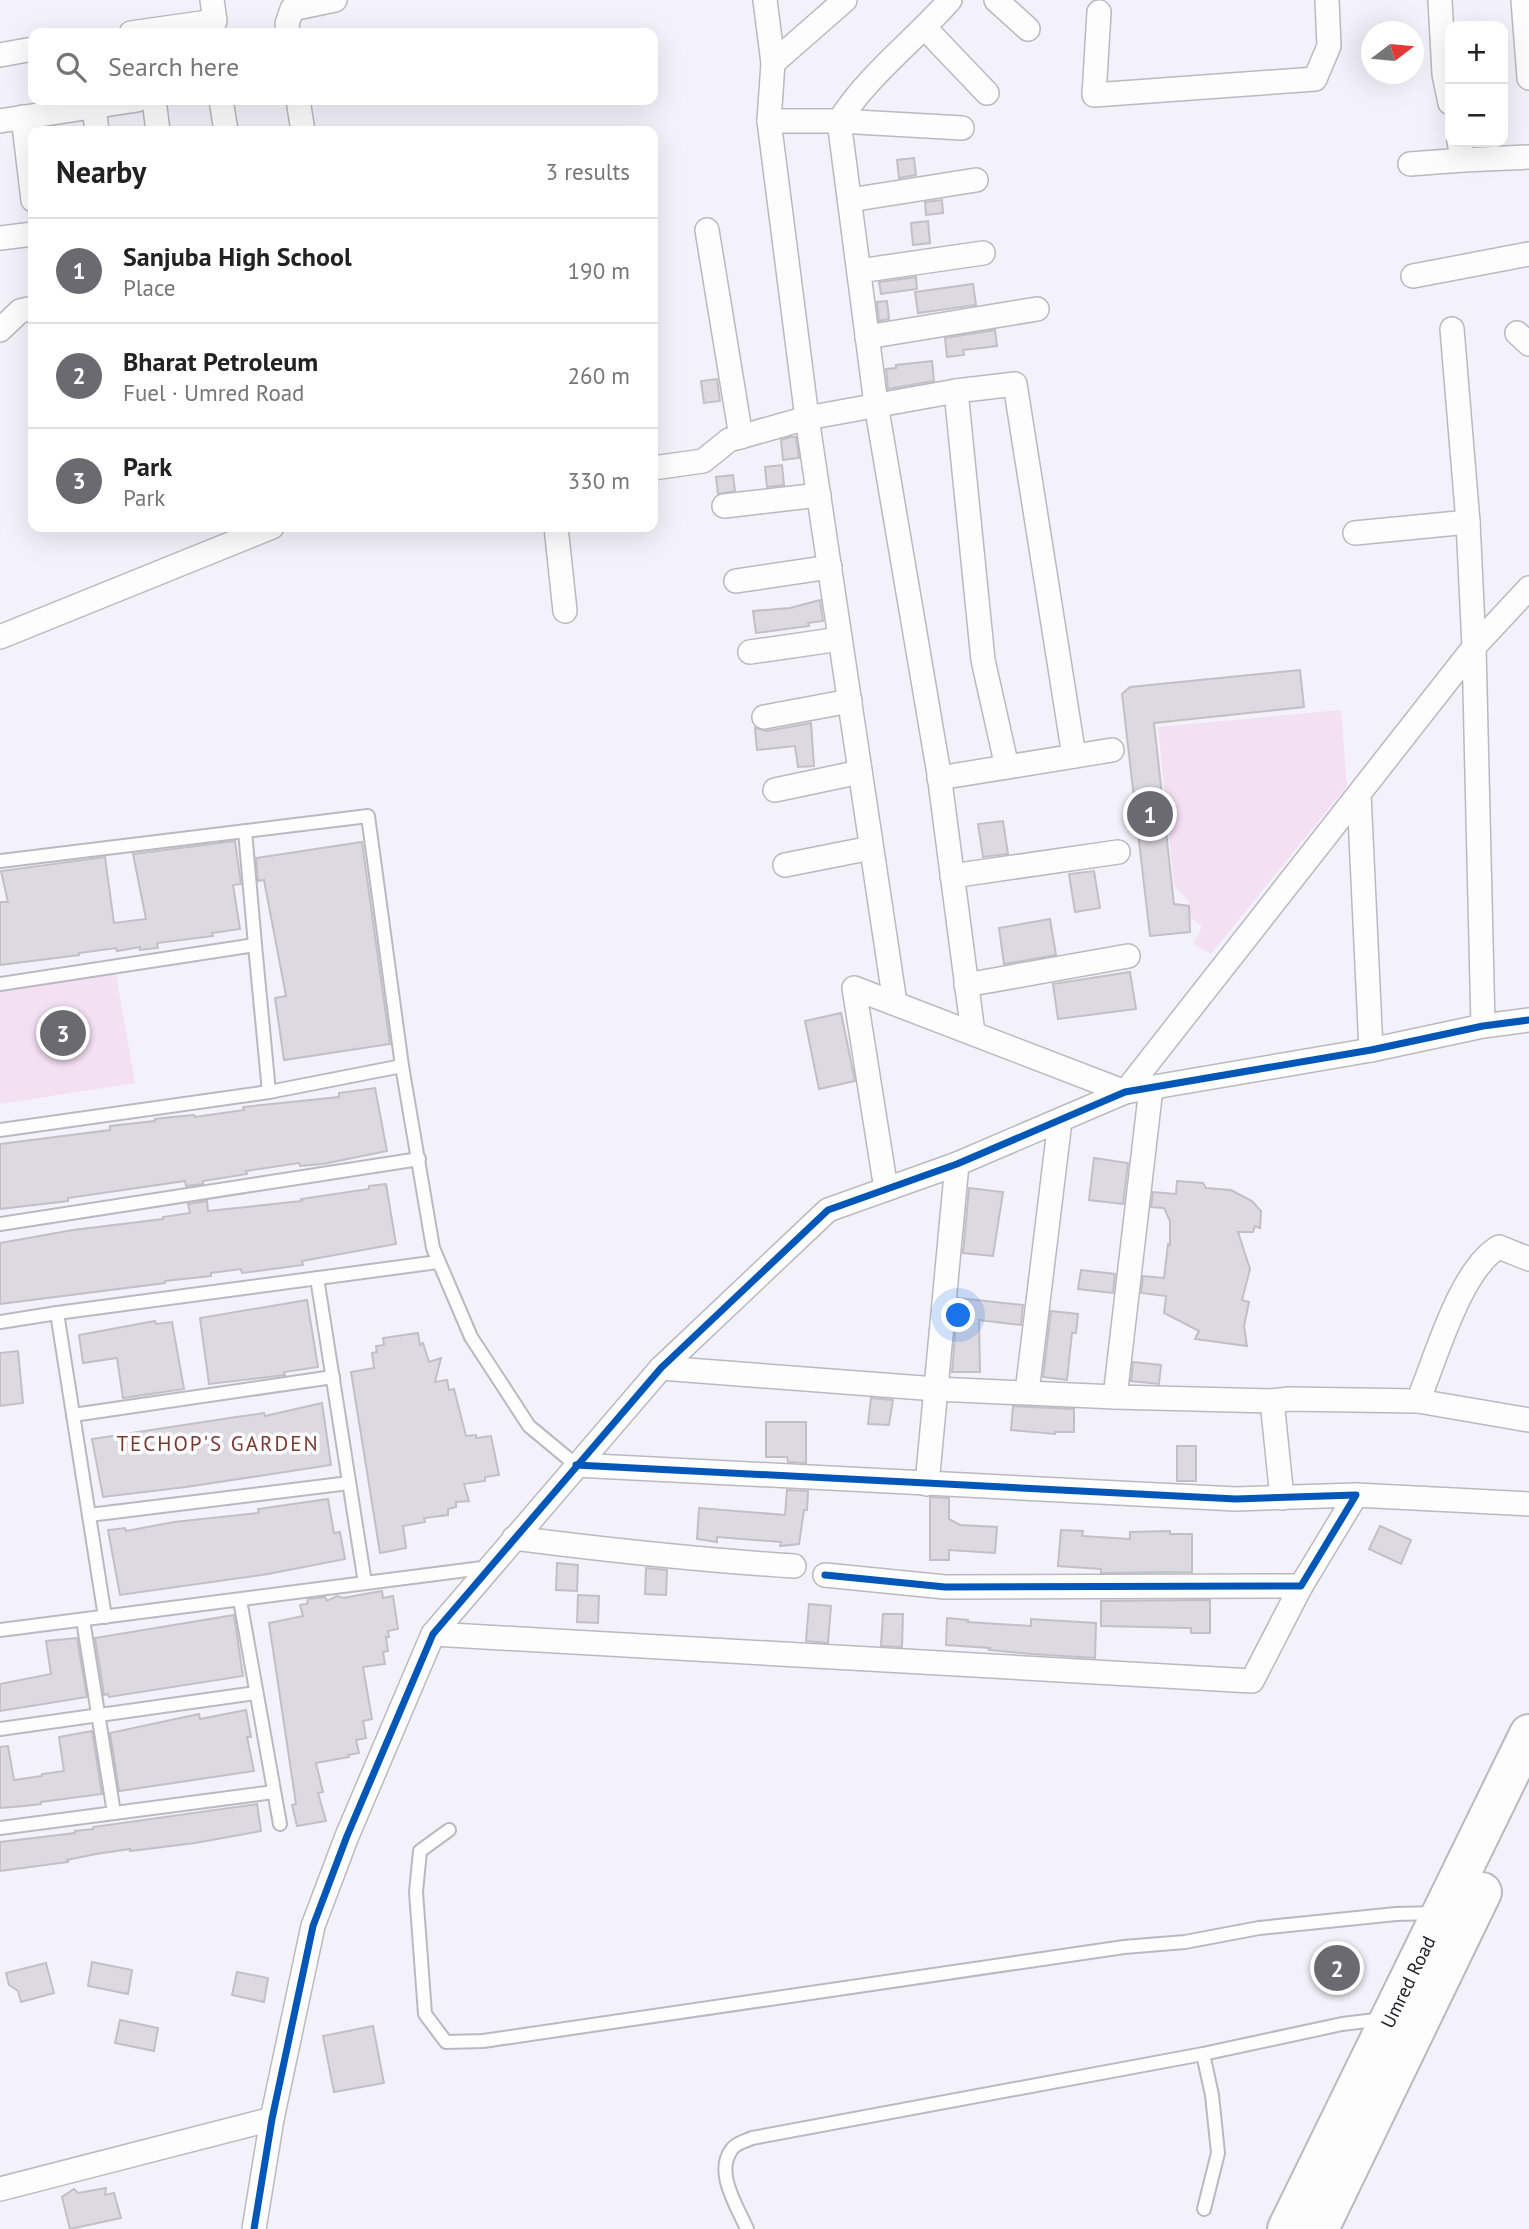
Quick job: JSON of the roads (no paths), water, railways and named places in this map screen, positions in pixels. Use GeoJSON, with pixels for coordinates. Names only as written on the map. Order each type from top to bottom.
{"type":"FeatureCollection","features":[{"type":"Feature","properties":{"kind":"highway","name":"Umred Road"},"geometry":{"type":"LineString","coordinates":[[1287,2229],[1529,1734]]}},
{"type":"Feature","properties":{"kind":"highway"},"geometry":{"type":"LineString","coordinates":[[1319,2229],[1529,1796]]}},
{"type":"Feature","properties":{"kind":"street"},"geometry":{"type":"LineString","coordinates":[[287,28],[292,9],[335,0]]}},
{"type":"Feature","properties":{"kind":"street"},"geometry":{"type":"LineString","coordinates":[[765,0],[773,63],[769,121],[807,418],[895,1003]]}},
{"type":"Feature","properties":{"kind":"street"},"geometry":{"type":"LineString","coordinates":[[773,63],[845,0]]}},
{"type":"Feature","properties":{"kind":"street"},"geometry":{"type":"LineString","coordinates":[[950,0],[852,99],[839,121],[876,404],[939,778],[972,1033]]}},
{"type":"Feature","properties":{"kind":"street"},"geometry":{"type":"LineString","coordinates":[[996,0],[1028,29]]}},
{"type":"Feature","properties":{"kind":"street"},"geometry":{"type":"LineString","coordinates":[[1099,12],[1094,95],[1315,79],[1329,46],[1327,0]]}},
{"type":"Feature","properties":{"kind":"street"},"geometry":{"type":"LineString","coordinates":[[1440,0],[1446,84]]}},
{"type":"Feature","properties":{"kind":"street"},"geometry":{"type":"LineString","coordinates":[[1523,0],[1529,65]]}},
{"type":"Feature","properties":{"kind":"street"},"geometry":{"type":"LineString","coordinates":[[159,28],[214,18]]}},
{"type":"Feature","properties":{"kind":"street"},"geometry":{"type":"LineString","coordinates":[[925,28],[987,93]]}},
{"type":"Feature","properties":{"kind":"street"},"geometry":{"type":"LineString","coordinates":[[0,55],[28,50]]}},
{"type":"Feature","properties":{"kind":"street"},"geometry":{"type":"LineString","coordinates":[[0,121],[106,105]]}},
{"type":"Feature","properties":{"kind":"street"},"geometry":{"type":"LineString","coordinates":[[155,105],[157,126]]}},
{"type":"Feature","properties":{"kind":"street"},"geometry":{"type":"LineString","coordinates":[[222,105],[225,126]]}},
{"type":"Feature","properties":{"kind":"street"},"geometry":{"type":"LineString","coordinates":[[301,105],[303,126]]}},
{"type":"Feature","properties":{"kind":"street"},"geometry":{"type":"LineString","coordinates":[[94,107],[96,126]]}},
{"type":"Feature","properties":{"kind":"street"},"geometry":{"type":"LineString","coordinates":[[23,117],[28,158]]}},
{"type":"Feature","properties":{"kind":"street"},"geometry":{"type":"LineString","coordinates":[[769,121],[839,121],[962,128]]}},
{"type":"Feature","properties":{"kind":"street"},"geometry":{"type":"LineString","coordinates":[[1410,164],[1461,151],[1529,157]]}},
{"type":"Feature","properties":{"kind":"street"},"geometry":{"type":"LineString","coordinates":[[849,200],[976,180]]}},
{"type":"Feature","properties":{"kind":"street"},"geometry":{"type":"LineString","coordinates":[[707,230],[741,437]]}},
{"type":"Feature","properties":{"kind":"street"},"geometry":{"type":"LineString","coordinates":[[0,238],[28,235]]}},
{"type":"Feature","properties":{"kind":"street"},"geometry":{"type":"LineString","coordinates":[[859,271],[983,253]]}},
{"type":"Feature","properties":{"kind":"street"},"geometry":{"type":"LineString","coordinates":[[1413,276],[1529,254]]}},
{"type":"Feature","properties":{"kind":"street"},"geometry":{"type":"LineString","coordinates":[[0,330],[20,311],[28,309]]}},
{"type":"Feature","properties":{"kind":"street"},"geometry":{"type":"LineString","coordinates":[[867,337],[1037,309]]}},
{"type":"Feature","properties":{"kind":"street"},"geometry":{"type":"LineString","coordinates":[[1452,329],[1468,522],[1474,648],[1483,1026]]}},
{"type":"Feature","properties":{"kind":"street"},"geometry":{"type":"LineString","coordinates":[[658,467],[703,461],[729,440],[807,418],[876,404],[1014,384],[1074,756]]}},
{"type":"Feature","properties":{"kind":"street"},"geometry":{"type":"LineString","coordinates":[[956,391],[983,660],[1007,767]]}},
{"type":"Feature","properties":{"kind":"street"},"geometry":{"type":"LineString","coordinates":[[724,506],[819,495]]}},
{"type":"Feature","properties":{"kind":"street"},"geometry":{"type":"LineString","coordinates":[[1355,533],[1468,522]]}},
{"type":"Feature","properties":{"kind":"street"},"geometry":{"type":"LineString","coordinates":[[0,636],[260,532]]}},
{"type":"Feature","properties":{"kind":"street"},"geometry":{"type":"LineString","coordinates":[[557,532],[565,611]]}},
{"type":"Feature","properties":{"kind":"street"},"geometry":{"type":"LineString","coordinates":[[736,581],[830,566]]}},
{"type":"Feature","properties":{"kind":"street"},"geometry":{"type":"LineString","coordinates":[[1125,1092],[1474,648],[1529,588]]}},
{"type":"Feature","properties":{"kind":"street"},"geometry":{"type":"LineString","coordinates":[[750,652],[840,639]]}},
{"type":"Feature","properties":{"kind":"street"},"geometry":{"type":"LineString","coordinates":[[764,717],[850,701]]}},
{"type":"Feature","properties":{"kind":"street"},"geometry":{"type":"LineString","coordinates":[[939,778],[1112,750]]}},
{"type":"Feature","properties":{"kind":"street"},"geometry":{"type":"LineString","coordinates":[[775,790],[860,772]]}},
{"type":"Feature","properties":{"kind":"street"},"geometry":{"type":"LineString","coordinates":[[1359,794],[1371,1051]]}},
{"type":"Feature","properties":{"kind":"street"},"geometry":{"type":"LineString","coordinates":[[785,865],[871,848]]}},
{"type":"Feature","properties":{"kind":"street"},"geometry":{"type":"LineString","coordinates":[[952,876],[1118,852]]}},
{"type":"Feature","properties":{"kind":"street"},"geometry":{"type":"LineString","coordinates":[[966,985],[1128,956]]}},
{"type":"Feature","properties":{"kind":"street"},"geometry":{"type":"LineString","coordinates":[[886,1189],[854,988],[1125,1092]]}},
{"type":"Feature","properties":{"kind":"street"},"geometry":{"type":"LineString","coordinates":[[254,2229],[272,2119],[313,1926],[347,1836],[433,1634],[661,1368],[828,1210],[957,1164],[1125,1092],[1371,1051],[1483,1026],[1529,1020]]}},
{"type":"Feature","properties":{"kind":"street"},"geometry":{"type":"LineString","coordinates":[[1115,1397],[1151,1088]]}},
{"type":"Feature","properties":{"kind":"street"},"geometry":{"type":"LineString","coordinates":[[1027,1392],[1060,1121]]}},
{"type":"Feature","properties":{"kind":"street"},"geometry":{"type":"LineString","coordinates":[[927,1484],[957,1164]]}},
{"type":"Feature","properties":{"kind":"street"},"geometry":{"type":"LineString","coordinates":[[1418,1401],[1436,1359],[1450,1315],[1487,1254],[1499,1247],[1529,1259]]}},
{"type":"Feature","properties":{"kind":"street"},"geometry":{"type":"LineString","coordinates":[[661,1368],[936,1389],[1115,1397],[1418,1401],[1528,1418]]}},
{"type":"Feature","properties":{"kind":"street"},"geometry":{"type":"LineString","coordinates":[[1272,1401],[1282,1498]]}},
{"type":"Feature","properties":{"kind":"street"},"geometry":{"type":"LineString","coordinates":[[576,1465],[1236,1499],[1356,1494],[1529,1504]]}},
{"type":"Feature","properties":{"kind":"street"},"geometry":{"type":"LineString","coordinates":[[433,1634],[1252,1681],[1301,1586],[1356,1494]]}},
{"type":"Feature","properties":{"kind":"street"},"geometry":{"type":"LineString","coordinates":[[514,1538],[649,1552],[686,1559],[794,1566]]}},
{"type":"Feature","properties":{"kind":"street"},"geometry":{"type":"LineString","coordinates":[[825,1575],[945,1587],[1301,1586]]}},
{"type":"Feature","properties":{"kind":"street"},"geometry":{"type":"LineString","coordinates":[[0,2189],[272,2119]]}},
{"type":"Feature","properties":{"kind":"lane"},"geometry":{"type":"LineString","coordinates":[[0,861],[368,816],[402,1066],[433,1248],[471,1337],[529,1426],[576,1465]]}},
{"type":"Feature","properties":{"kind":"lane"},"geometry":{"type":"LineString","coordinates":[[245,831],[269,1092]]}},
{"type":"Feature","properties":{"kind":"lane"},"geometry":{"type":"LineString","coordinates":[[0,984],[255,945]]}},
{"type":"Feature","properties":{"kind":"lane"},"geometry":{"type":"LineString","coordinates":[[0,1130],[269,1092],[402,1066]]}},
{"type":"Feature","properties":{"kind":"lane"},"geometry":{"type":"LineString","coordinates":[[0,1224],[419,1159]]}},
{"type":"Feature","properties":{"kind":"lane"},"geometry":{"type":"LineString","coordinates":[[0,1322],[438,1262]]}},
{"type":"Feature","properties":{"kind":"lane"},"geometry":{"type":"LineString","coordinates":[[317,1278],[365,1583]]}},
{"type":"Feature","properties":{"kind":"lane"},"geometry":{"type":"LineString","coordinates":[[57,1313],[105,1617]]}},
{"type":"Feature","properties":{"kind":"lane"},"geometry":{"type":"LineString","coordinates":[[73,1415],[333,1377]]}},
{"type":"Feature","properties":{"kind":"lane"},"geometry":{"type":"LineString","coordinates":[[89,1515],[349,1483]]}},
{"type":"Feature","properties":{"kind":"lane"},"geometry":{"type":"LineString","coordinates":[[0,1630],[490,1567]]}},
{"type":"Feature","properties":{"kind":"lane"},"geometry":{"type":"LineString","coordinates":[[240,1600],[280,1824]]}},
{"type":"Feature","properties":{"kind":"lane"},"geometry":{"type":"LineString","coordinates":[[83,1620],[114,1813]]}},
{"type":"Feature","properties":{"kind":"lane"},"geometry":{"type":"LineString","coordinates":[[0,1729],[256,1693]]}},
{"type":"Feature","properties":{"kind":"lane"},"geometry":{"type":"LineString","coordinates":[[0,1828],[274,1792]]}},
{"type":"Feature","properties":{"kind":"lane"},"geometry":{"type":"LineString","coordinates":[[449,1830],[420,1851],[416,1892],[425,2014],[446,2042],[483,2041],[1124,1947],[1185,1942],[1259,1928],[1396,1914],[1443,1913]]}},
{"type":"Feature","properties":{"kind":"lane"},"geometry":{"type":"LineString","coordinates":[[747,2229],[727,2185],[725,2164],[733,2146],[752,2138],[1203,2054],[1342,2024],[1389,2018]]}},
{"type":"Feature","properties":{"kind":"lane"},"geometry":{"type":"LineString","coordinates":[[1203,2054],[1212,2095],[1218,2153],[1204,2209]]}},
{"type":"Feature","properties":{"kind":"place","name":"Sanjuba High School"},"geometry":{"type":"Point","coordinates":[1150,814]}},
{"type":"Feature","properties":{"kind":"place","name":"Park"},"geometry":{"type":"Point","coordinates":[63,1033]}},
{"type":"Feature","properties":{"kind":"place","name":"Bharat Petroleum"},"geometry":{"type":"Point","coordinates":[1337,1968]}},
{"type":"Feature","properties":{"kind":"district","name":"TECHOP'S GARDEN"},"geometry":{"type":"Point","coordinates":[218,1444]}}]}
